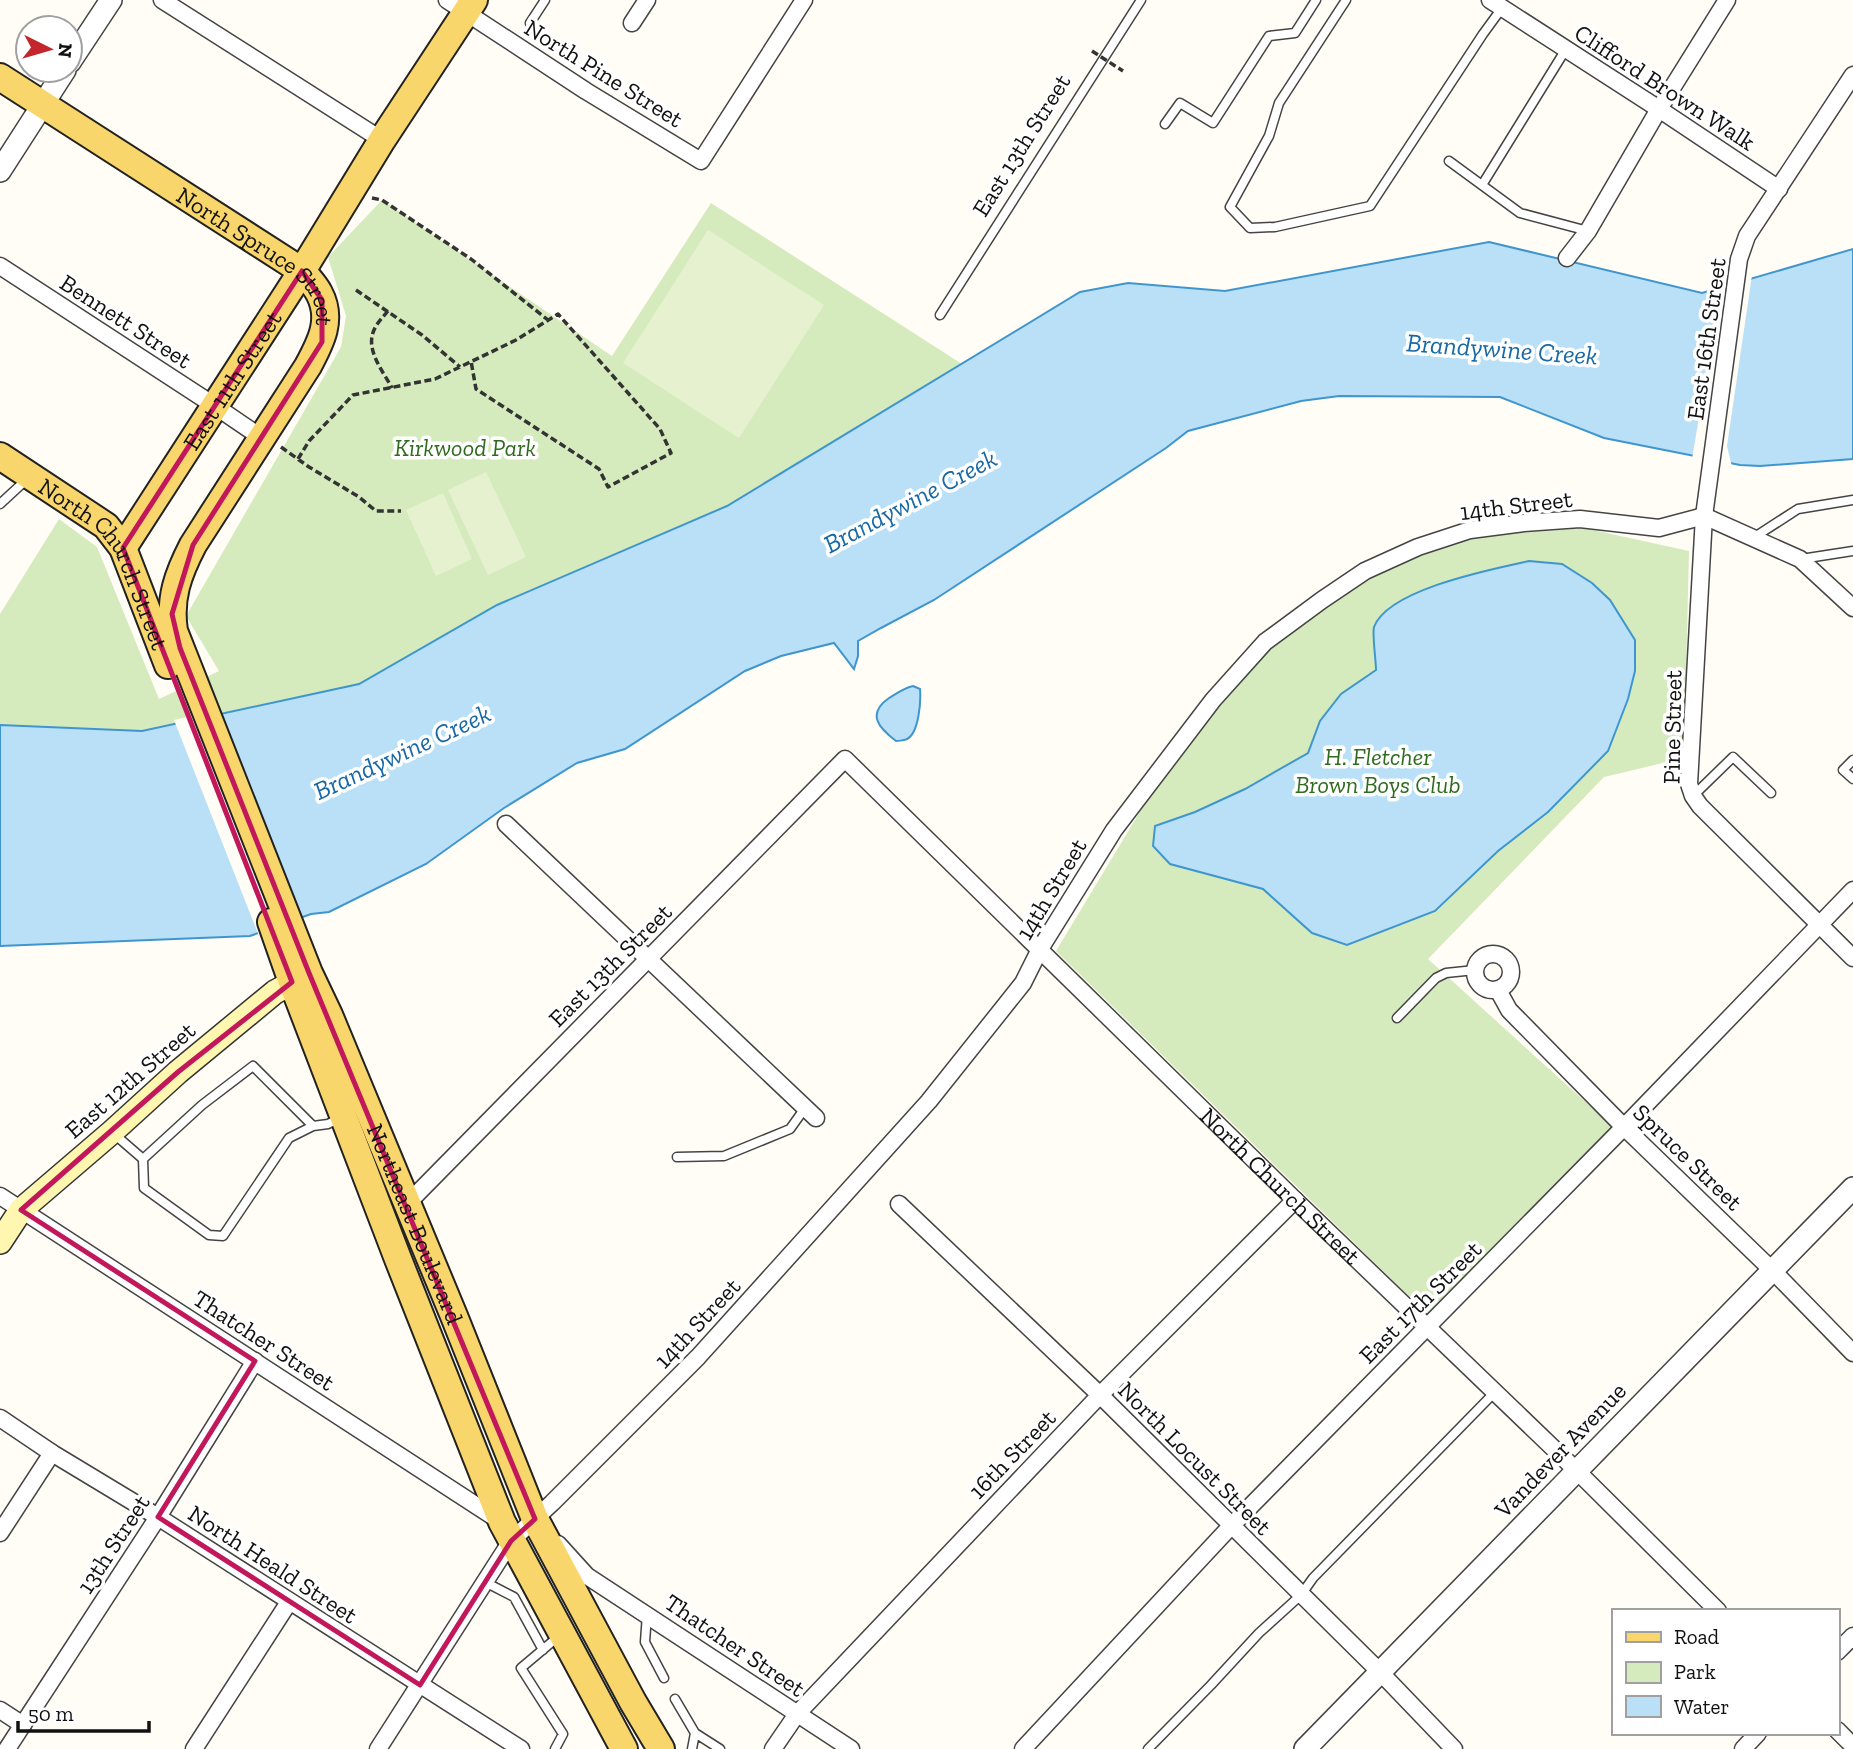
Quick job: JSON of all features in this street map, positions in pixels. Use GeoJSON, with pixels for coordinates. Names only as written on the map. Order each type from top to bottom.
{"type":"FeatureCollection","features":[{"type":"Feature","properties":{"kind":"main road","name":"East 11th Street"},"geometry":{"type":"LineString","coordinates":[[123,548],[302,271],[463,4]]}},
{"type":"Feature","properties":{"kind":"main road","name":"North Spruce Street"},"geometry":{"type":"LineString","coordinates":[[0,77],[302,271],[318,290],[322,300],[326,315],[321,342],[270,442],[193,545],[182,566],[173,595],[172,614],[188,691]]}},
{"type":"Feature","properties":{"kind":"main road","name":"North Church Street"},"geometry":{"type":"LineString","coordinates":[[0,456],[106,526],[123,548],[188,691]]}},
{"type":"Feature","properties":{"kind":"main road","name":"Northeast Boulevard"},"geometry":{"type":"LineString","coordinates":[[188,691],[283,930],[344,1116],[507,1532],[525,1591],[552,1642],[624,1749]]}},
{"type":"Feature","properties":{"kind":"main road","name":"Northeast Boulevard"},"geometry":{"type":"LineString","coordinates":[[300,978],[407,1204],[454,1316],[633,1702],[661,1749]]}},
{"type":"Feature","properties":{"kind":"main road","name":"East 12th Street"},"geometry":{"type":"LineString","coordinates":[[0,1242],[21,1210],[178,1072],[275,992],[300,978]]}},
{"type":"Feature","properties":{"kind":"street"},"geometry":{"type":"LineString","coordinates":[[84,41],[111,0]]}},
{"type":"Feature","properties":{"kind":"street"},"geometry":{"type":"LineString","coordinates":[[162,0],[382,140]]}},
{"type":"Feature","properties":{"kind":"street"},"geometry":{"type":"LineString","coordinates":[[632,23],[647,0]]}},
{"type":"Feature","properties":{"kind":"street","name":"North Pine Street"},"geometry":{"type":"LineString","coordinates":[[463,4],[586,90],[701,161],[804,0]]}},
{"type":"Feature","properties":{"kind":"street"},"geometry":{"type":"LineString","coordinates":[[1567,258],[1588,231],[1727,0]]}},
{"type":"Feature","properties":{"kind":"street","name":"Clifford Brown Walk"},"geometry":{"type":"LineString","coordinates":[[1500,3],[1779,189]]}},
{"type":"Feature","properties":{"kind":"street","name":"East 16th Street"},"geometry":{"type":"LineString","coordinates":[[1704,516],[1739,259],[1747,236],[1853,75]]}},
{"type":"Feature","properties":{"kind":"street"},"geometry":{"type":"LineString","coordinates":[[0,171],[56,84]]}},
{"type":"Feature","properties":{"kind":"street","name":"Bennett Street"},"geometry":{"type":"LineString","coordinates":[[0,266],[270,442]]}},
{"type":"Feature","properties":{"kind":"street"},"geometry":{"type":"LineString","coordinates":[[1704,516],[1800,559],[1853,608]]}},
{"type":"Feature","properties":{"kind":"street","name":"Pine Street"},"geometry":{"type":"LineString","coordinates":[[1704,516],[1689,785],[1700,806],[1853,958]]}},
{"type":"Feature","properties":{"kind":"street","name":"14th Street"},"geometry":{"type":"LineString","coordinates":[[378,1749],[485,1583],[507,1532],[544,1511],[698,1357],[929,1101],[1023,983],[1040,949],[1114,830],[1213,700],[1265,642],[1365,571],[1418,547],[1470,530],[1580,519],[1659,528],[1704,516]]}},
{"type":"Feature","properties":{"kind":"street","name":"North Church Street"},"geometry":{"type":"LineString","coordinates":[[845,759],[1716,1609]]}},
{"type":"Feature","properties":{"kind":"street","name":"East 13th Street"},"geometry":{"type":"LineString","coordinates":[[407,1204],[845,759]]}},
{"type":"Feature","properties":{"kind":"street"},"geometry":{"type":"LineString","coordinates":[[506,824],[810,1113]]}},
{"type":"Feature","properties":{"kind":"street","name":"East 17th Street"},"geometry":{"type":"LineString","coordinates":[[1023,1749],[1231,1527],[1853,890]]}},
{"type":"Feature","properties":{"kind":"street"},"geometry":{"type":"LineString","coordinates":[[1475,970],[1478,960],[1485,955],[1495,953],[1506,958],[1511,971],[1510,978],[1505,986],[1498,990]]}},
{"type":"Feature","properties":{"kind":"street","name":"Spruce Street"},"geometry":{"type":"LineString","coordinates":[[1475,970],[1475,979],[1481,987],[1498,990],[1509,1010],[1624,1127],[1773,1270],[1853,1353]]}},
{"type":"Feature","properties":{"kind":"street","name":"Vandever Avenue"},"geometry":{"type":"LineString","coordinates":[[1305,1749],[1853,1188]]}},
{"type":"Feature","properties":{"kind":"street","name":"Thatcher Street"},"geometry":{"type":"LineString","coordinates":[[0,1196],[255,1361],[507,1532]]}},
{"type":"Feature","properties":{"kind":"street","name":"16th Street"},"geometry":{"type":"LineString","coordinates":[[774,1749],[797,1714],[1100,1395],[1295,1200]]}},
{"type":"Feature","properties":{"kind":"street","name":"North Locust Street"},"geometry":{"type":"LineString","coordinates":[[899,1204],[1100,1395],[1380,1672],[1454,1749]]}},
{"type":"Feature","properties":{"kind":"street","name":"13th Street"},"geometry":{"type":"LineString","coordinates":[[7,1749],[158,1517],[255,1361]]}},
{"type":"Feature","properties":{"kind":"street","name":"North Heald Street"},"geometry":{"type":"LineString","coordinates":[[0,1418],[521,1749]]}},
{"type":"Feature","properties":{"kind":"street"},"geometry":{"type":"LineString","coordinates":[[0,1533],[52,1452]]}},
{"type":"Feature","properties":{"kind":"street","name":"Thatcher Street"},"geometry":{"type":"LineString","coordinates":[[544,1511],[587,1576],[851,1749]]}},
{"type":"Feature","properties":{"kind":"street"},"geometry":{"type":"LineString","coordinates":[[194,1749],[289,1602]]}},
{"type":"Feature","properties":{"kind":"street"},"geometry":{"type":"LineString","coordinates":[[1839,1650],[1853,1637]]}},
{"type":"Feature","properties":{"kind":"street"},"geometry":{"type":"LineString","coordinates":[[0,1710],[23,1725]]}},
{"type":"Feature","properties":{"kind":"street"},"geometry":{"type":"LineString","coordinates":[[1839,1732],[1853,1746]]}},
{"type":"Feature","properties":{"kind":"street"},"geometry":{"type":"LineString","coordinates":[[1743,1749],[1756,1735]]}},
{"type":"Feature","properties":{"kind":"lane"},"geometry":{"type":"LineString","coordinates":[[530,23],[545,0]]}},
{"type":"Feature","properties":{"kind":"lane","name":"East 13th Street"},"geometry":{"type":"LineString","coordinates":[[940,315],[1141,0]]}},
{"type":"Feature","properties":{"kind":"lane"},"geometry":{"type":"LineString","coordinates":[[1165,124],[1180,103],[1213,123],[1269,36],[1295,33],[1316,0]]}},
{"type":"Feature","properties":{"kind":"lane"},"geometry":{"type":"LineString","coordinates":[[1346,0],[1279,103],[1269,136],[1230,207],[1250,228],[1275,227],[1370,206],[1483,34],[1500,3]]}},
{"type":"Feature","properties":{"kind":"lane"},"geometry":{"type":"LineString","coordinates":[[1482,185],[1566,49]]}},
{"type":"Feature","properties":{"kind":"lane"},"geometry":{"type":"LineString","coordinates":[[1449,161],[1520,213],[1588,231]]}},
{"type":"Feature","properties":{"kind":"lane"},"geometry":{"type":"LineString","coordinates":[[0,504],[30,475]]}},
{"type":"Feature","properties":{"kind":"lane"},"geometry":{"type":"LineString","coordinates":[[1753,538],[1798,509],[1853,500]]}},
{"type":"Feature","properties":{"kind":"lane"},"geometry":{"type":"LineString","coordinates":[[1800,559],[1853,551]]}},
{"type":"Feature","properties":{"kind":"lane"},"geometry":{"type":"LineString","coordinates":[[1693,796],[1733,757],[1771,793]]}},
{"type":"Feature","properties":{"kind":"lane"},"geometry":{"type":"LineString","coordinates":[[1853,760],[1843,770],[1853,779]]}},
{"type":"Feature","properties":{"kind":"lane"},"geometry":{"type":"LineString","coordinates":[[1397,1018],[1436,978],[1446,973],[1475,970]]}},
{"type":"Feature","properties":{"kind":"lane"},"geometry":{"type":"LineString","coordinates":[[143,1159],[202,1105],[253,1066],[313,1126]]}},
{"type":"Feature","properties":{"kind":"lane"},"geometry":{"type":"LineString","coordinates":[[677,1157],[724,1156],[790,1129],[810,1113]]}},
{"type":"Feature","properties":{"kind":"lane"},"geometry":{"type":"LineString","coordinates":[[112,1132],[143,1159],[144,1188],[209,1235],[223,1236],[289,1138],[313,1126],[328,1124],[344,1116]]}},
{"type":"Feature","properties":{"kind":"lane"},"geometry":{"type":"LineString","coordinates":[[1148,1749],[1259,1633],[1301,1595],[1314,1578],[1495,1392]]}},
{"type":"Feature","properties":{"kind":"lane"},"geometry":{"type":"LineString","coordinates":[[485,1583],[525,1591]]}},
{"type":"Feature","properties":{"kind":"lane"},"geometry":{"type":"LineString","coordinates":[[648,1614],[645,1642],[664,1678]]}},
{"type":"Feature","properties":{"kind":"lane"},"geometry":{"type":"LineString","coordinates":[[552,1642],[521,1668],[562,1734],[555,1749]]}},
{"type":"Feature","properties":{"kind":"lane"},"geometry":{"type":"LineString","coordinates":[[675,1699],[695,1733],[720,1749]]}},
{"type":"Feature","properties":{"kind":"lane"},"geometry":{"type":"LineString","coordinates":[[692,1749],[695,1733]]}},
{"type":"Feature","properties":{"kind":"path"},"geometry":{"type":"LineString","coordinates":[[1092,51],[1123,71]]}},
{"type":"Feature","properties":{"kind":"path"},"geometry":{"type":"LineString","coordinates":[[372,198],[382,200],[471,259],[548,320]]}},
{"type":"Feature","properties":{"kind":"path"},"geometry":{"type":"LineString","coordinates":[[356,290],[422,335],[460,367]]}},
{"type":"Feature","properties":{"kind":"path"},"geometry":{"type":"LineString","coordinates":[[387,311],[374,328],[370,341],[392,387]]}},
{"type":"Feature","properties":{"kind":"path"},"geometry":{"type":"LineString","coordinates":[[298,459],[309,441],[353,395],[435,379],[471,361],[516,340],[558,314],[660,429],[671,453],[608,487],[599,469],[477,389],[471,361]]}},
{"type":"Feature","properties":{"kind":"path"},"geometry":{"type":"LineString","coordinates":[[270,442],[359,497],[376,511],[401,511]]}},
{"type":"Feature","properties":{"kind":"highlighted area"},"geometry":{"type":"Polygon","coordinates":[[[302,271],[322,300],[322,342],[193,545],[172,614],[180,648],[309,973],[535,1519],[511,1541],[420,1685],[158,1517],[255,1361],[21,1210],[178,1072],[292,982],[123,548],[302,271]]]}},
{"type":"Feature","properties":{"kind":"green space","name":"Kirkwood Park"},"geometry":{"type":"Polygon","coordinates":[[[382,200],[612,356],[711,203],[962,364],[727,506],[497,605],[359,684],[142,731],[0,725],[0,614],[59,519],[97,547],[159,699],[219,671],[186,616],[341,347],[346,316],[328,257],[382,200]]]}},
{"type":"Feature","properties":{"kind":"green space"},"geometry":{"type":"Polygon","coordinates":[[[708,230],[824,305],[739,438],[623,363],[708,230]]]}},
{"type":"Feature","properties":{"kind":"green space"},"geometry":{"type":"Polygon","coordinates":[[[486,472],[526,557],[488,575],[448,490],[486,472]]]}},
{"type":"Feature","properties":{"kind":"green space"},"geometry":{"type":"Polygon","coordinates":[[[443,493],[472,559],[436,576],[406,510],[443,493]]]}},
{"type":"Feature","properties":{"kind":"green space","name":"H. Fletcher Brown Boys Club"},"geometry":{"type":"Polygon","coordinates":[[[1584,528],[1689,551],[1684,758],[1604,777],[1428,959],[1612,1126],[1428,1315],[1056,951],[1153,790],[1261,647],[1385,562],[1470,537],[1584,528]]]}},
{"type":"Feature","properties":{"kind":"water","name":"Brandywine Creek"},"geometry":{"type":"Polygon","coordinates":[[[1489,242],[1702,293],[1853,249],[1853,459],[1740,465],[1604,438],[1500,397],[1339,396],[1301,401],[1188,431],[934,600],[858,641],[858,656],[854,669],[834,643],[781,656],[745,671],[625,749],[577,763],[504,808],[426,864],[329,912],[311,914],[250,936],[0,946],[0,725],[142,731],[359,684],[497,605],[727,506],[1080,292],[1128,283],[1225,291],[1489,242]]]}},
{"type":"Feature","properties":{"kind":"water"},"geometry":{"type":"Polygon","coordinates":[[[1529,561],[1562,564],[1592,583],[1610,600],[1635,640],[1635,671],[1628,699],[1608,751],[1548,812],[1498,851],[1435,911],[1347,945],[1312,933],[1263,889],[1170,864],[1153,846],[1155,826],[1195,812],[1245,789],[1308,753],[1320,721],[1341,694],[1376,670],[1374,627],[1383,614],[1399,602],[1443,583],[1529,561]]]}},
{"type":"Feature","properties":{"kind":"water"},"geometry":{"type":"Polygon","coordinates":[[[913,686],[920,689],[917,724],[911,736],[896,741],[880,726],[878,710],[889,698],[913,686]]]}},
{"type":"Feature","properties":{"kind":"pier"},"geometry":{"type":"Polygon","coordinates":[[[1752,275],[1727,446],[1732,467],[1692,459],[1721,284],[1752,275]]]}},
{"type":"Feature","properties":{"kind":"pier"},"geometry":{"type":"Polygon","coordinates":[[[219,710],[303,921],[259,936],[174,720],[219,710]]]}}]}
